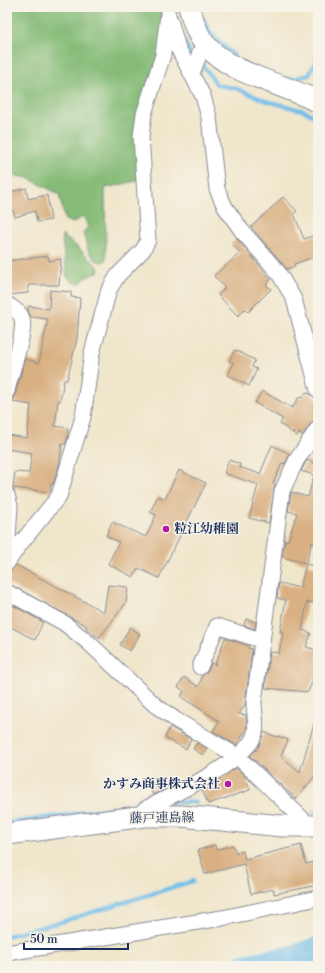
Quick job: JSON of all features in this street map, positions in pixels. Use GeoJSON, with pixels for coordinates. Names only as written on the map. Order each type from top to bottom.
{"type":"FeatureCollection","features":[{"type":"Feature","properties":{"kind":"main road"},"geometry":{"type":"LineString","coordinates":[[189,7],[195,26],[198,59],[227,63],[318,102]]}},
{"type":"Feature","properties":{"kind":"main road","name":"藤戸連島線"},"geometry":{"type":"LineString","coordinates":[[7,834],[145,816],[181,816],[316,831]]}},
{"type":"Feature","properties":{"kind":"street"},"geometry":{"type":"LineString","coordinates":[[168,10],[178,48],[198,59],[203,96],[209,116],[218,189],[225,207],[242,231],[278,272],[294,299],[318,390]]}},
{"type":"Feature","properties":{"kind":"street"},"geometry":{"type":"LineString","coordinates":[[7,563],[20,542],[60,496],[83,417],[92,352],[109,290],[118,276],[143,250],[148,240],[141,136],[144,114],[163,55],[168,10]]}},
{"type":"Feature","properties":{"kind":"street"},"geometry":{"type":"LineString","coordinates":[[7,304],[19,313],[22,319],[7,391]]}},
{"type":"Feature","properties":{"kind":"street"},"geometry":{"type":"LineString","coordinates":[[145,816],[145,809],[227,765],[250,744],[255,733],[254,702],[261,640],[282,491],[296,461],[318,428]]}},
{"type":"Feature","properties":{"kind":"street"},"geometry":{"type":"LineString","coordinates":[[7,495],[10,506],[7,553]]}},
{"type":"Feature","properties":{"kind":"street"},"geometry":{"type":"LineString","coordinates":[[7,592],[64,623],[89,643],[155,705],[176,720],[237,756],[316,831]]}},
{"type":"Feature","properties":{"kind":"street"},"geometry":{"type":"LineString","coordinates":[[200,667],[217,626],[261,640]]}},
{"type":"Feature","properties":{"kind":"street"},"geometry":{"type":"LineString","coordinates":[[7,953],[222,918],[318,898]]}},
{"type":"Feature","properties":{"kind":"green space"},"geometry":{"type":"Polygon","coordinates":[[[7,7],[170,7],[176,51],[157,63],[137,181],[105,188],[106,260],[102,262],[97,261],[89,252],[83,233],[88,227],[83,216],[73,223],[65,220],[59,194],[28,178],[7,174],[7,7]]]}},
{"type":"Feature","properties":{"kind":"green space"},"geometry":{"type":"Polygon","coordinates":[[[62,235],[80,249],[99,268],[98,272],[85,278],[80,284],[72,282],[67,277],[62,235]]]}},
{"type":"Feature","properties":{"kind":"building"},"geometry":{"type":"Polygon","coordinates":[[[26,188],[28,199],[47,195],[51,220],[37,222],[35,211],[15,217],[13,210],[7,212],[7,193],[26,188]]]}},
{"type":"Feature","properties":{"kind":"building"},"geometry":{"type":"Polygon","coordinates":[[[283,197],[297,211],[294,214],[304,239],[315,235],[318,242],[318,251],[313,254],[314,257],[294,264],[295,266],[287,269],[251,227],[283,197]]]}},
{"type":"Feature","properties":{"kind":"building"},"geometry":{"type":"Polygon","coordinates":[[[237,239],[271,279],[266,285],[271,289],[248,312],[245,309],[238,316],[218,295],[225,288],[214,276],[240,253],[232,244],[237,239]]]}},
{"type":"Feature","properties":{"kind":"building"},"geometry":{"type":"Polygon","coordinates":[[[48,256],[49,261],[61,259],[59,285],[28,285],[28,293],[7,295],[7,261],[48,256]]]}},
{"type":"Feature","properties":{"kind":"building"},"geometry":{"type":"Polygon","coordinates":[[[50,290],[71,292],[71,297],[80,298],[77,339],[67,380],[64,380],[60,401],[58,401],[55,426],[68,428],[67,440],[65,444],[62,444],[59,466],[53,484],[51,484],[50,492],[13,488],[15,472],[29,473],[32,453],[7,449],[7,435],[27,438],[31,405],[13,402],[25,359],[39,363],[48,319],[31,317],[28,311],[29,306],[49,309],[50,290]]]}},
{"type":"Feature","properties":{"kind":"building"},"geometry":{"type":"Polygon","coordinates":[[[235,350],[255,360],[252,367],[257,369],[249,386],[228,375],[234,363],[229,361],[235,350]]]}},
{"type":"Feature","properties":{"kind":"building"},"geometry":{"type":"Polygon","coordinates":[[[262,391],[292,408],[299,397],[302,398],[306,392],[318,399],[318,419],[311,423],[303,435],[299,433],[297,436],[280,424],[283,419],[255,403],[262,391]]]}},
{"type":"Feature","properties":{"kind":"building"},"geometry":{"type":"Polygon","coordinates":[[[272,445],[290,454],[285,464],[282,463],[273,484],[275,484],[269,523],[249,518],[258,485],[224,473],[229,460],[240,464],[239,467],[260,474],[272,445]]]}},
{"type":"Feature","properties":{"kind":"building"},"geometry":{"type":"Polygon","coordinates":[[[307,460],[318,465],[318,537],[316,544],[312,542],[306,563],[282,557],[285,540],[288,541],[297,513],[288,511],[291,492],[308,497],[314,475],[301,471],[307,460]]]}},
{"type":"Feature","properties":{"kind":"building"},"geometry":{"type":"Polygon","coordinates":[[[179,470],[206,483],[159,578],[138,568],[133,577],[108,564],[119,542],[106,536],[112,522],[146,537],[156,515],[150,512],[158,496],[165,499],[179,470]]]}},
{"type":"Feature","properties":{"kind":"building"},"geometry":{"type":"Polygon","coordinates":[[[306,564],[318,567],[318,604],[307,602],[302,630],[311,633],[306,647],[318,650],[318,678],[314,677],[308,692],[265,688],[270,652],[279,653],[283,632],[280,632],[286,600],[277,598],[279,583],[300,588],[306,564]]]}},
{"type":"Feature","properties":{"kind":"building"},"geometry":{"type":"Polygon","coordinates":[[[16,565],[104,612],[108,585],[128,587],[126,603],[99,638],[86,628],[87,626],[7,583],[7,577],[10,571],[16,565]]]}},
{"type":"Feature","properties":{"kind":"building"},"geometry":{"type":"Polygon","coordinates":[[[7,602],[43,622],[35,640],[7,625],[7,602]]]}},
{"type":"Feature","properties":{"kind":"building"},"geometry":{"type":"Polygon","coordinates":[[[246,619],[256,622],[255,629],[244,625],[246,619]]]}},
{"type":"Feature","properties":{"kind":"building"},"geometry":{"type":"Polygon","coordinates":[[[130,627],[140,634],[130,651],[120,645],[130,627]]]}},
{"type":"Feature","properties":{"kind":"building"},"geometry":{"type":"Polygon","coordinates":[[[225,638],[249,646],[248,648],[252,649],[245,705],[239,714],[246,715],[246,730],[236,745],[213,731],[219,721],[181,697],[184,691],[178,687],[184,677],[199,687],[202,676],[208,671],[211,663],[215,665],[225,638]]]}},
{"type":"Feature","properties":{"kind":"building"},"geometry":{"type":"Polygon","coordinates":[[[315,720],[318,720],[318,772],[296,799],[250,756],[258,748],[264,732],[277,737],[278,736],[288,740],[281,756],[300,772],[315,720]]]}},
{"type":"Feature","properties":{"kind":"building"},"geometry":{"type":"Polygon","coordinates":[[[170,727],[191,739],[186,749],[165,738],[170,727]]]}},
{"type":"Feature","properties":{"kind":"building"},"geometry":{"type":"Polygon","coordinates":[[[197,743],[207,749],[203,755],[193,749],[197,743]]]}},
{"type":"Feature","properties":{"kind":"building","name":"かすみ商事株式会社"},"geometry":{"type":"Polygon","coordinates":[[[236,768],[249,780],[247,782],[250,790],[208,804],[202,790],[236,768]]]}},
{"type":"Feature","properties":{"kind":"building"},"geometry":{"type":"Polygon","coordinates":[[[156,777],[162,790],[153,795],[147,781],[156,777]]]}},
{"type":"Feature","properties":{"kind":"building"},"geometry":{"type":"Polygon","coordinates":[[[215,845],[216,850],[233,845],[236,853],[243,851],[245,859],[301,845],[306,864],[314,862],[318,885],[274,894],[274,889],[251,894],[244,864],[205,874],[198,850],[215,845]]]}},
{"type":"Feature","properties":{"kind":"waterway"},"geometry":{"type":"LineString","coordinates":[[203,19],[210,32],[234,56]]}},
{"type":"Feature","properties":{"kind":"waterway"},"geometry":{"type":"LineString","coordinates":[[181,36],[195,58]]}},
{"type":"Feature","properties":{"kind":"waterway"},"geometry":{"type":"LineString","coordinates":[[284,78],[292,79],[309,75],[318,57]]}},
{"type":"Feature","properties":{"kind":"waterway"},"geometry":{"type":"LineString","coordinates":[[200,61],[217,85],[235,88],[267,101],[305,111],[318,119]]}},
{"type":"Feature","properties":{"kind":"waterway"},"geometry":{"type":"LineString","coordinates":[[170,803],[196,802]]}},
{"type":"Feature","properties":{"kind":"waterway"},"geometry":{"type":"LineString","coordinates":[[7,823],[143,804]]}},
{"type":"Feature","properties":{"kind":"waterway"},"geometry":{"type":"LineString","coordinates":[[313,812],[318,812]]}},
{"type":"Feature","properties":{"kind":"waterway"},"geometry":{"type":"LineString","coordinates":[[7,936],[64,921],[193,881]]}},
{"type":"Feature","properties":{"kind":"waterway"},"geometry":{"type":"LineString","coordinates":[[245,966],[292,958],[318,949]]}},
{"type":"Feature","properties":{"kind":"place","name":"粒江幼稚園"},"geometry":{"type":"Point","coordinates":[166,529]}},
{"type":"Feature","properties":{"kind":"place","name":"かすみ商事株式会社"},"geometry":{"type":"Point","coordinates":[228,784]}}]}
